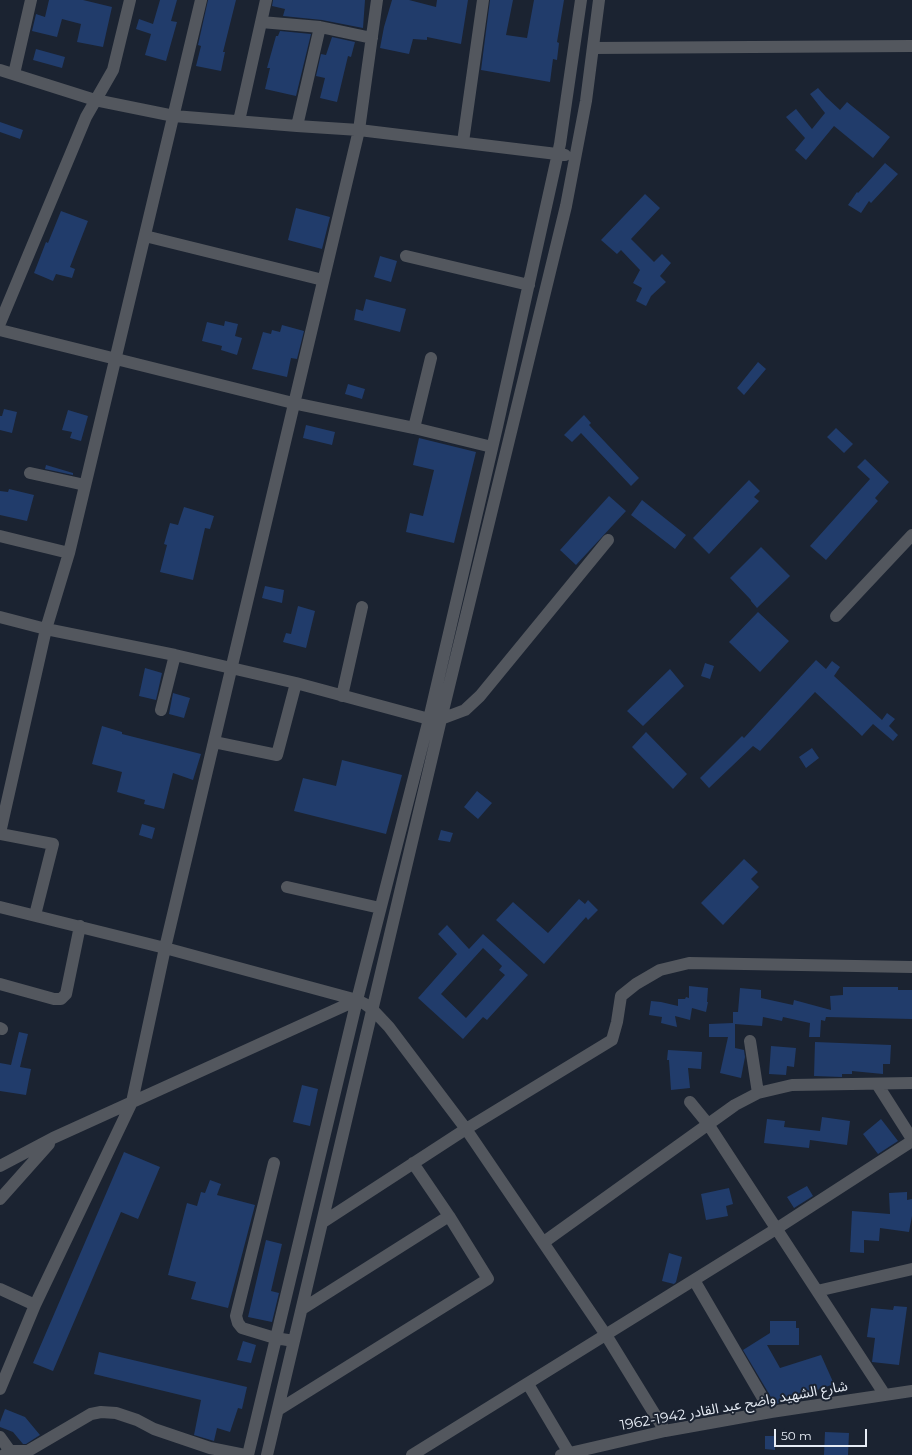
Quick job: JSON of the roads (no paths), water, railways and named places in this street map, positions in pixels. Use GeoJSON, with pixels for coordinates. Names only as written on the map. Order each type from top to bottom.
{"type":"FeatureCollection","features":[{"type":"Feature","properties":{"kind":"street"},"geometry":{"type":"LineString","coordinates":[[14,74],[31,0]]}},
{"type":"Feature","properties":{"kind":"street"},"geometry":{"type":"LineString","coordinates":[[0,323],[86,116],[113,70],[130,0]]}},
{"type":"Feature","properties":{"kind":"street"},"geometry":{"type":"LineString","coordinates":[[35,915],[53,844],[0,834],[46,629],[69,553],[201,0]]}},
{"type":"Feature","properties":{"kind":"street"},"geometry":{"type":"LineString","coordinates":[[239,121],[266,0]]}},
{"type":"Feature","properties":{"kind":"street"},"geometry":{"type":"LineString","coordinates":[[0,1389],[36,1305],[132,1102],[165,948],[293,403],[359,130],[377,0]]}},
{"type":"Feature","properties":{"kind":"street"},"geometry":{"type":"LineString","coordinates":[[463,142],[483,0]]}},
{"type":"Feature","properties":{"kind":"street"},"geometry":{"type":"LineString","coordinates":[[0,1437],[7,1453],[28,1451],[91,1414],[101,1412],[116,1413],[137,1420],[154,1429],[204,1446],[246,1455],[357,1000],[429,719],[492,447],[558,153],[570,78],[580,0]]}},
{"type":"Feature","properties":{"kind":"street"},"geometry":{"type":"LineString","coordinates":[[267,1455],[441,720],[566,206],[586,101],[599,0]]}},
{"type":"Feature","properties":{"kind":"street"},"geometry":{"type":"LineString","coordinates":[[261,22],[320,26],[372,38]]}},
{"type":"Feature","properties":{"kind":"street"},"geometry":{"type":"LineString","coordinates":[[297,126],[320,26]]}},
{"type":"Feature","properties":{"kind":"street"},"geometry":{"type":"LineString","coordinates":[[593,48],[912,46]]}},
{"type":"Feature","properties":{"kind":"street"},"geometry":{"type":"LineString","coordinates":[[0,70],[95,100],[174,116],[359,130],[558,153],[576,157]]}},
{"type":"Feature","properties":{"kind":"street"},"geometry":{"type":"LineString","coordinates":[[145,236],[323,280]]}},
{"type":"Feature","properties":{"kind":"street"},"geometry":{"type":"LineString","coordinates":[[406,256],[529,285]]}},
{"type":"Feature","properties":{"kind":"street"},"geometry":{"type":"LineString","coordinates":[[0,330],[293,403],[414,428],[492,447]]}},
{"type":"Feature","properties":{"kind":"street"},"geometry":{"type":"LineString","coordinates":[[414,428],[431,358]]}},
{"type":"Feature","properties":{"kind":"street"},"geometry":{"type":"LineString","coordinates":[[30,473],[85,484]]}},
{"type":"Feature","properties":{"kind":"street"},"geometry":{"type":"LineString","coordinates":[[836,616],[912,535]]}},
{"type":"Feature","properties":{"kind":"street"},"geometry":{"type":"LineString","coordinates":[[0,536],[69,553]]}},
{"type":"Feature","properties":{"kind":"street"},"geometry":{"type":"LineString","coordinates":[[0,617],[46,629],[296,683],[429,719],[441,720],[465,710],[480,696],[608,540]]}},
{"type":"Feature","properties":{"kind":"street"},"geometry":{"type":"LineString","coordinates":[[342,696],[362,607]]}},
{"type":"Feature","properties":{"kind":"street"},"geometry":{"type":"LineString","coordinates":[[161,710],[175,656]]}},
{"type":"Feature","properties":{"kind":"street"},"geometry":{"type":"LineString","coordinates":[[214,742],[277,754],[296,683]]}},
{"type":"Feature","properties":{"kind":"street"},"geometry":{"type":"LineString","coordinates":[[287,887],[380,908]]}},
{"type":"Feature","properties":{"kind":"street"},"geometry":{"type":"LineString","coordinates":[[0,907],[165,948],[357,1000],[373,1010],[389,1027],[466,1129],[606,1335],[665,1431]]}},
{"type":"Feature","properties":{"kind":"street"},"geometry":{"type":"LineString","coordinates":[[0,984],[54,999],[60,998],[66,994],[80,926]]}},
{"type":"Feature","properties":{"kind":"street"},"geometry":{"type":"LineString","coordinates":[[323,1222],[466,1129],[612,1040],[617,1022],[621,996],[636,984],[660,970],[690,963],[912,967]]}},
{"type":"Feature","properties":{"kind":"street"},"geometry":{"type":"LineString","coordinates":[[0,1166],[54,1138],[357,1000]]}},
{"type":"Feature","properties":{"kind":"street"},"geometry":{"type":"LineString","coordinates":[[750,1041],[758,1093]]}},
{"type":"Feature","properties":{"kind":"street"},"geometry":{"type":"LineString","coordinates":[[544,1242],[735,1105],[758,1093],[792,1085],[912,1083]]}},
{"type":"Feature","properties":{"kind":"street"},"geometry":{"type":"LineString","coordinates":[[412,1455],[776,1229],[912,1140],[877,1084]]}},
{"type":"Feature","properties":{"kind":"street"},"geometry":{"type":"LineString","coordinates":[[690,1102],[708,1124],[885,1395]]}},
{"type":"Feature","properties":{"kind":"street"},"geometry":{"type":"LineString","coordinates":[[0,1199],[54,1138]]}},
{"type":"Feature","properties":{"kind":"street"},"geometry":{"type":"LineString","coordinates":[[274,1163],[236,1316],[238,1323],[242,1328],[275,1338],[294,1341]]}},
{"type":"Feature","properties":{"kind":"street"},"geometry":{"type":"LineString","coordinates":[[278,1410],[488,1279],[449,1216],[413,1163]]}},
{"type":"Feature","properties":{"kind":"street"},"geometry":{"type":"LineString","coordinates":[[302,1309],[449,1216]]}},
{"type":"Feature","properties":{"kind":"street"},"geometry":{"type":"LineString","coordinates":[[816,1291],[912,1269]]}},
{"type":"Feature","properties":{"kind":"street"},"geometry":{"type":"LineString","coordinates":[[694,1280],[771,1412]]}},
{"type":"Feature","properties":{"kind":"street"},"geometry":{"type":"LineString","coordinates":[[0,1289],[36,1305]]}},
{"type":"Feature","properties":{"kind":"street"},"geometry":{"type":"LineString","coordinates":[[528,1384],[565,1454]]}},
{"type":"Feature","properties":{"kind":"street","name":"شارع الشهيد واضح عبد القادر 1942-1962"},"geometry":{"type":"LineString","coordinates":[[565,1454],[665,1431],[771,1412],[912,1391]]}}]}
